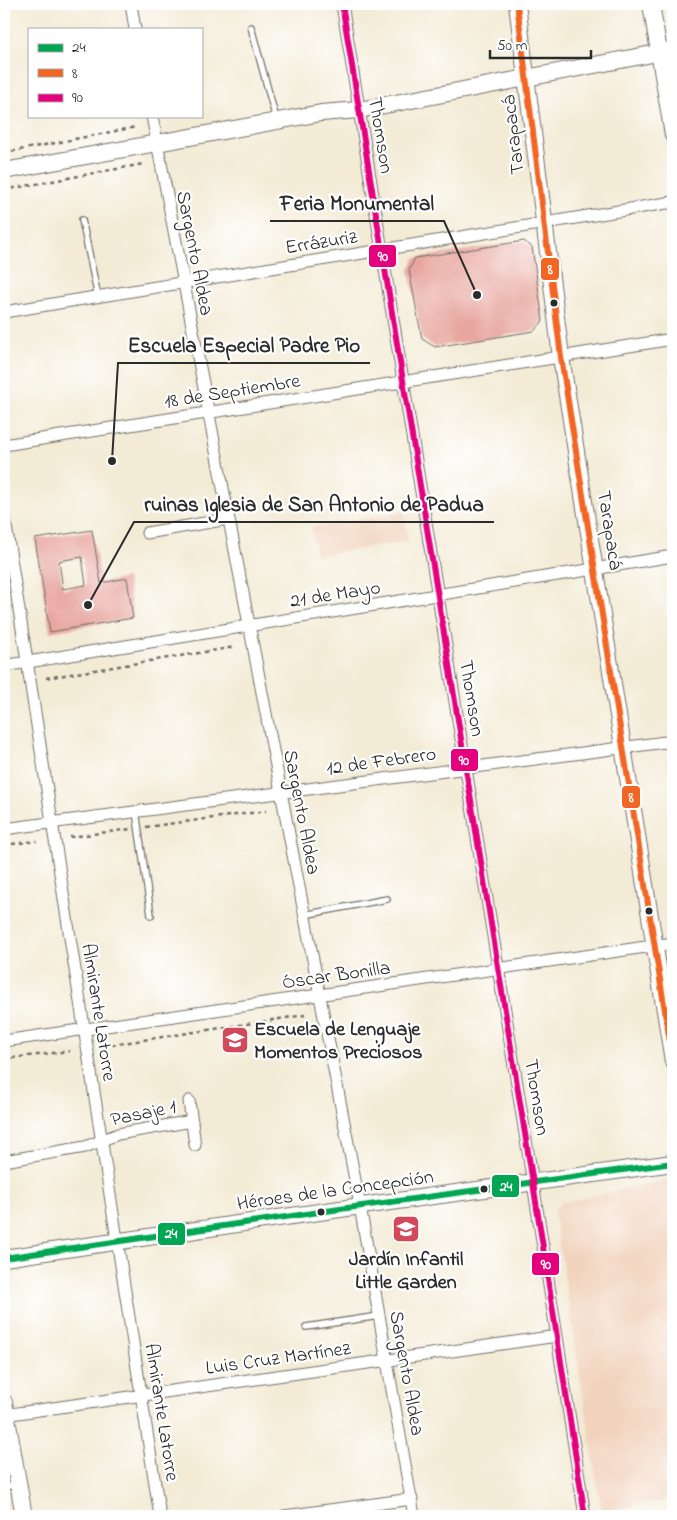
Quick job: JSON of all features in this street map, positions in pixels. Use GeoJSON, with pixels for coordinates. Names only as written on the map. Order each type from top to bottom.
{"type":"FeatureCollection","features":[{"type":"Feature","properties":{"kind":"main road","name":"Tarapacá"},"geometry":{"type":"LineString","coordinates":[[517,4],[561,357],[673,1061]]}},
{"type":"Feature","properties":{"kind":"main road"},"geometry":{"type":"LineString","coordinates":[[651,4],[666,51],[673,135]]}},
{"type":"Feature","properties":{"kind":"main road"},"geometry":{"type":"LineString","coordinates":[[4,171],[321,113],[359,110],[666,51]]}},
{"type":"Feature","properties":{"kind":"main road","name":"Héroes de la Concepción"},"geometry":{"type":"LineString","coordinates":[[4,1258],[673,1162]]}},
{"type":"Feature","properties":{"kind":"main road"},"geometry":{"type":"LineString","coordinates":[[4,1411],[11,1486],[24,1516]]}},
{"type":"Feature","properties":{"kind":"street"},"geometry":{"type":"LineString","coordinates":[[131,4],[135,28]]}},
{"type":"Feature","properties":{"kind":"street","name":"Thomson"},"geometry":{"type":"LineString","coordinates":[[342,4],[585,1516]]}},
{"type":"Feature","properties":{"kind":"street","name":"Sargento Aldea"},"geometry":{"type":"LineString","coordinates":[[152,118],[182,283],[360,1206],[414,1516]]}},
{"type":"Feature","properties":{"kind":"street","name":"Errázuriz"},"geometry":{"type":"LineString","coordinates":[[4,312],[673,202]]}},
{"type":"Feature","properties":{"kind":"street","name":"18 de Septiembre"},"geometry":{"type":"LineString","coordinates":[[4,445],[673,339]]}},
{"type":"Feature","properties":{"kind":"street","name":"Almirante Latorre"},"geometry":{"type":"LineString","coordinates":[[4,513],[160,1516]]}},
{"type":"Feature","properties":{"kind":"street"},"geometry":{"type":"LineString","coordinates":[[147,533],[228,519]]}},
{"type":"Feature","properties":{"kind":"street","name":"21 de Mayo"},"geometry":{"type":"LineString","coordinates":[[4,666],[673,556]]}},
{"type":"Feature","properties":{"kind":"street","name":"12 de Febrero"},"geometry":{"type":"LineString","coordinates":[[4,829],[673,741]]}},
{"type":"Feature","properties":{"kind":"street","name":"Óscar Bonilla"},"geometry":{"type":"LineString","coordinates":[[4,1041],[673,943]]}},
{"type":"Feature","properties":{"kind":"street","name":"Pasaje 1"},"geometry":{"type":"LineString","coordinates":[[189,1101],[195,1145]]}},
{"type":"Feature","properties":{"kind":"street","name":"Pasaje 1"},"geometry":{"type":"LineString","coordinates":[[4,1161],[85,1147],[118,1134],[192,1121]]}},
{"type":"Feature","properties":{"kind":"street","name":"Luis Cruz Martínez"},"geometry":{"type":"LineString","coordinates":[[4,1411],[141,1396],[557,1336]]}},
{"type":"Feature","properties":{"kind":"street"},"geometry":{"type":"LineString","coordinates":[[284,1516],[412,1499]]}},
{"type":"Feature","properties":{"kind":"lane"},"geometry":{"type":"LineString","coordinates":[[251,27],[277,121]]}},
{"type":"Feature","properties":{"kind":"lane"},"geometry":{"type":"LineString","coordinates":[[82,220],[98,297]]}},
{"type":"Feature","properties":{"kind":"lane"},"geometry":{"type":"LineString","coordinates":[[136,811],[151,915]]}},
{"type":"Feature","properties":{"kind":"lane"},"geometry":{"type":"LineString","coordinates":[[304,915],[386,899]]}},
{"type":"Feature","properties":{"kind":"lane"},"geometry":{"type":"LineString","coordinates":[[306,1327],[379,1316]]}},
{"type":"Feature","properties":{"kind":"path"},"geometry":{"type":"LineString","coordinates":[[4,152],[136,127]]}},
{"type":"Feature","properties":{"kind":"path"},"geometry":{"type":"LineString","coordinates":[[4,190],[143,164]]}},
{"type":"Feature","properties":{"kind":"path"},"geometry":{"type":"LineString","coordinates":[[46,678],[235,647]]}},
{"type":"Feature","properties":{"kind":"path"},"geometry":{"type":"LineString","coordinates":[[4,684],[12,683]]}},
{"type":"Feature","properties":{"kind":"path"},"geometry":{"type":"LineString","coordinates":[[70,836],[266,811]]}},
{"type":"Feature","properties":{"kind":"path"},"geometry":{"type":"LineString","coordinates":[[4,845],[37,841]]}},
{"type":"Feature","properties":{"kind":"path"},"geometry":{"type":"LineString","coordinates":[[104,1046],[305,1015]]}},
{"type":"Feature","properties":{"kind":"path"},"geometry":{"type":"LineString","coordinates":[[4,1059],[70,1051]]}},
{"type":"Feature","properties":{"kind":"shaded area"},"geometry":{"type":"Polygon","coordinates":[[[404,512],[408,541],[316,556],[311,527],[404,512]]]}},
{"type":"Feature","properties":{"kind":"shaded area"},"geometry":{"type":"Polygon","coordinates":[[[673,1179],[673,1499],[603,1511],[555,1219],[555,1209],[561,1203],[673,1179]]]}},
{"type":"Feature","properties":{"kind":"building"},"geometry":{"type":"Polygon","coordinates":[[[524,241],[532,247],[543,321],[534,331],[435,347],[422,339],[409,270],[415,258],[524,241]]]}},
{"type":"Feature","properties":{"kind":"building"},"geometry":{"type":"Polygon","coordinates":[[[92,530],[101,583],[127,578],[133,618],[50,632],[35,539],[92,530]],[[82,557],[59,561],[63,589],[86,585],[82,557]]]}},
{"type":"Feature","properties":{"kind":"transit line","name":"90"},"geometry":{"type":"LineString","coordinates":[[342,4],[585,1516]]}},
{"type":"Feature","properties":{"kind":"transit line","name":"8"},"geometry":{"type":"LineString","coordinates":[[517,4],[561,357],[673,1061]]}},
{"type":"Feature","properties":{"kind":"transit line","name":"24"},"geometry":{"type":"LineString","coordinates":[[4,1258],[673,1163]]}},
{"type":"Feature","properties":{"kind":"place","name":"Feria Monumental"},"geometry":{"type":"Point","coordinates":[477,295]}},
{"type":"Feature","properties":{"kind":"place","name":"Escuela Especial Padre Pio"},"geometry":{"type":"Point","coordinates":[112,461]}},
{"type":"Feature","properties":{"kind":"place","name":"ruinas Iglesia de San Antonio de Padua"},"geometry":{"type":"Point","coordinates":[88,605]}},
{"type":"Feature","properties":{"kind":"place","name":"Escuela de Lenguaje Momentos Preciosos"},"geometry":{"type":"Point","coordinates":[235,1040]}},
{"type":"Feature","properties":{"kind":"place","name":"Jardín Infantil Little Garden"},"geometry":{"type":"Point","coordinates":[406,1229]}}]}
